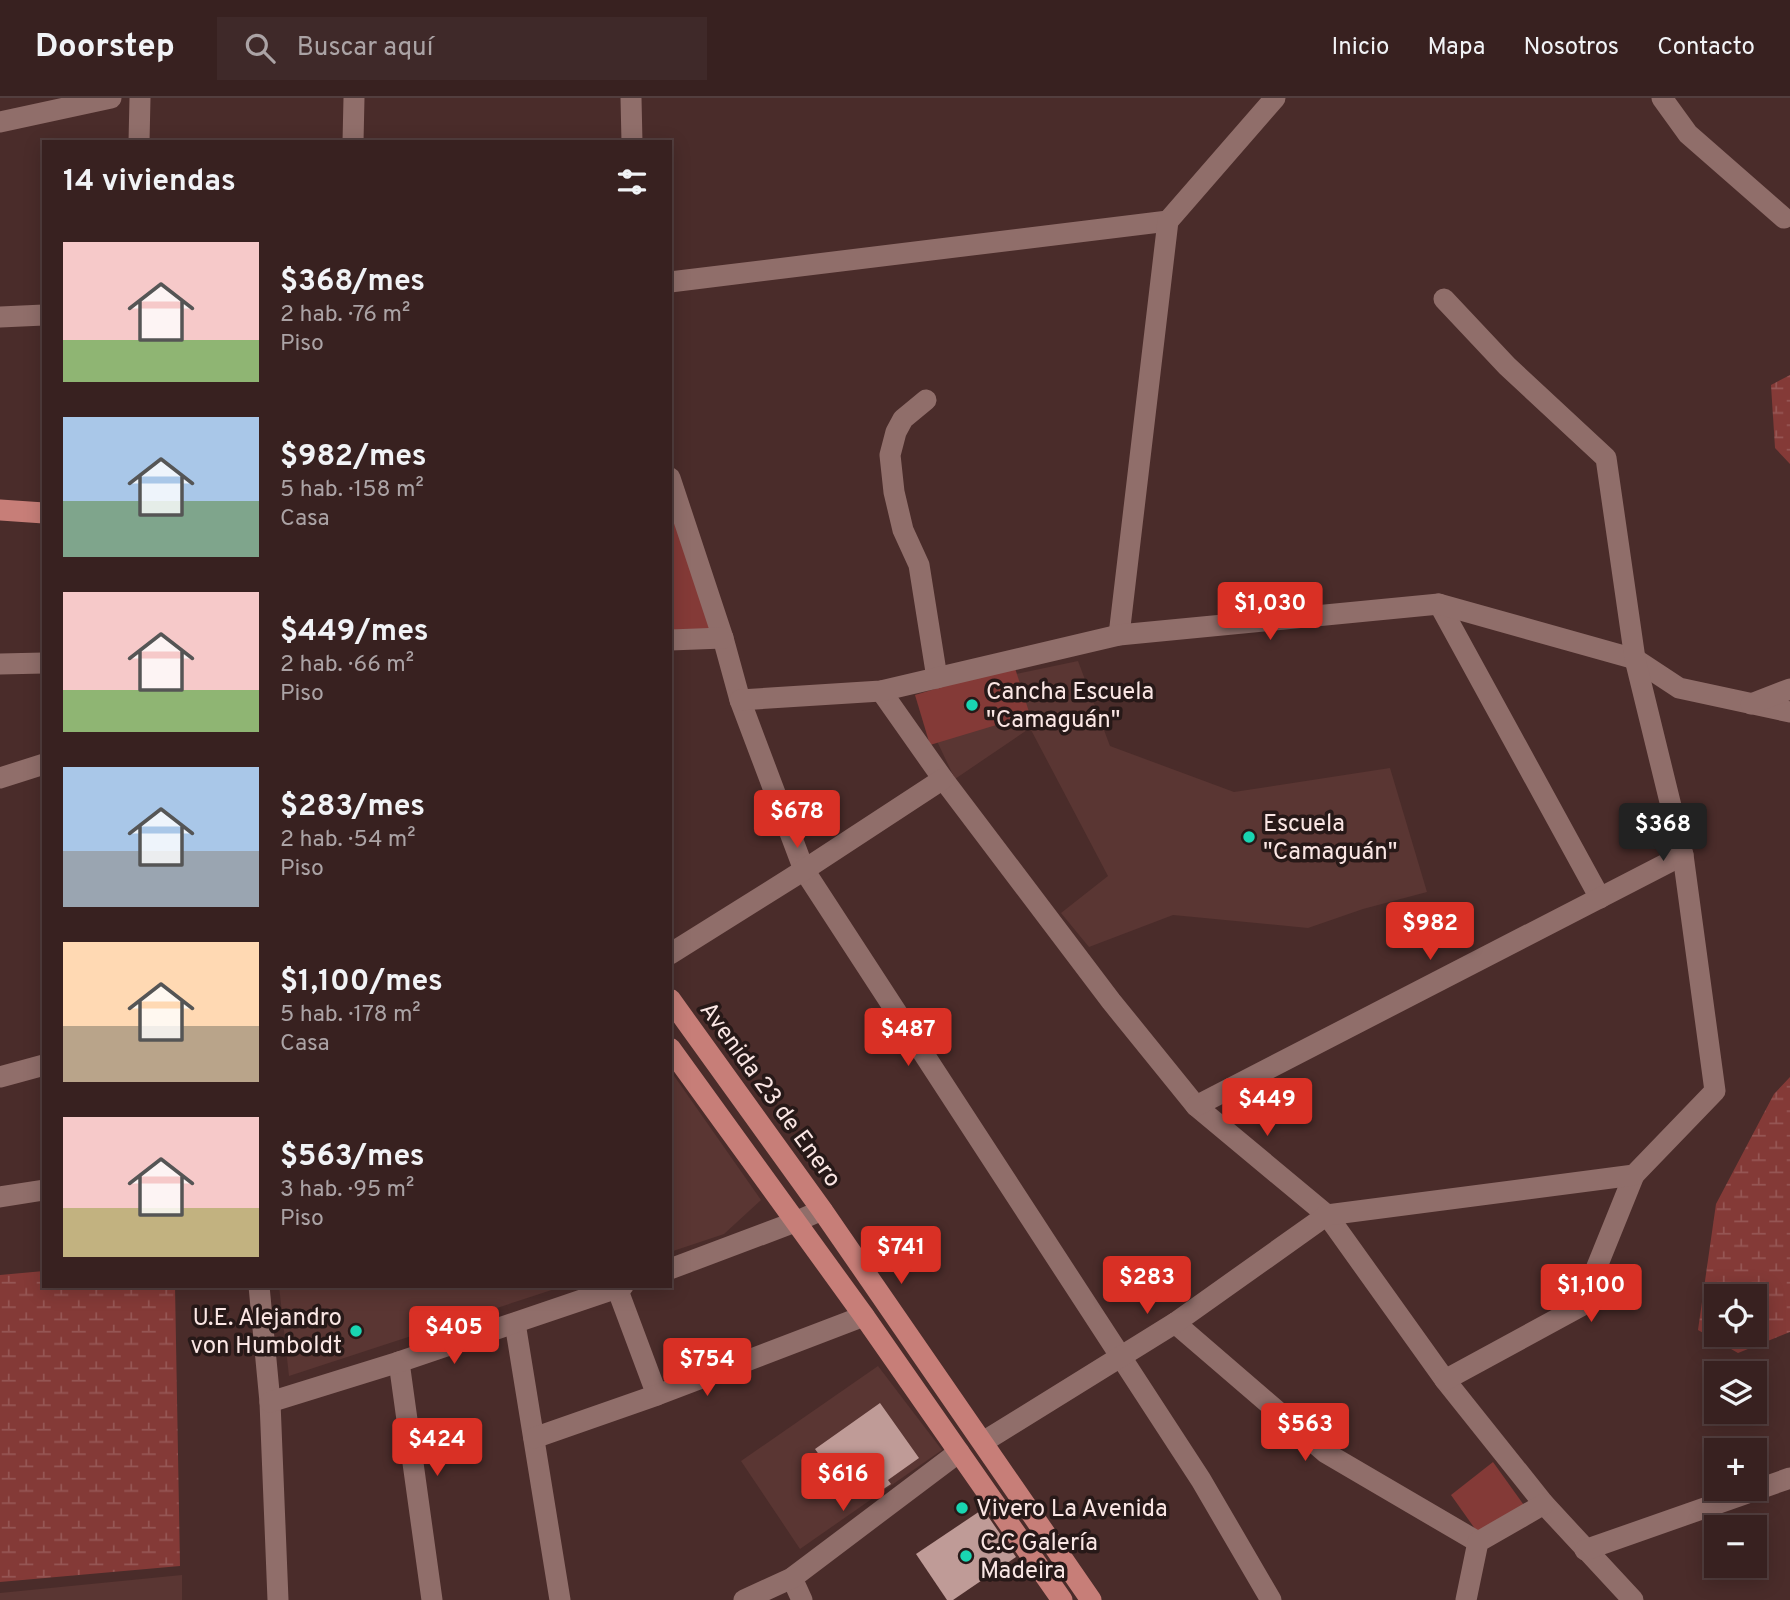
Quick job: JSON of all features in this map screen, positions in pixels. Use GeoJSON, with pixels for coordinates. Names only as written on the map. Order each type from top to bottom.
{"type":"FeatureCollection","features":[{"type":"Feature","properties":{"kind":"main road"},"geometry":{"type":"LineString","coordinates":[[0,510],[42,513]]}},
{"type":"Feature","properties":{"kind":"main road","name":"Avenida 23 de Enero"},"geometry":{"type":"LineString","coordinates":[[672,1002],[822,1210],[1091,1600]]}},
{"type":"Feature","properties":{"kind":"main road"},"geometry":{"type":"LineString","coordinates":[[672,1051],[864,1315],[1062,1600]]}},
{"type":"Feature","properties":{"kind":"street"},"geometry":{"type":"LineString","coordinates":[[0,122],[111,98]]}},
{"type":"Feature","properties":{"kind":"street"},"geometry":{"type":"LineString","coordinates":[[139,140],[140,98]]}},
{"type":"Feature","properties":{"kind":"street"},"geometry":{"type":"LineString","coordinates":[[352,140],[354,98]]}},
{"type":"Feature","properties":{"kind":"street"},"geometry":{"type":"LineString","coordinates":[[631,98],[632,140]]}},
{"type":"Feature","properties":{"kind":"street"},"geometry":{"type":"LineString","coordinates":[[1119,635],[1168,221],[1275,98]]}},
{"type":"Feature","properties":{"kind":"street"},"geometry":{"type":"LineString","coordinates":[[1662,98],[1688,134],[1784,218]]}},
{"type":"Feature","properties":{"kind":"street"},"geometry":{"type":"LineString","coordinates":[[672,282],[1168,221]]}},
{"type":"Feature","properties":{"kind":"street"},"geometry":{"type":"LineString","coordinates":[[1444,299],[1507,366],[1606,458],[1635,659],[1683,855],[1715,1091],[1634,1175],[1581,1306],[1445,1380]]}},
{"type":"Feature","properties":{"kind":"street"},"geometry":{"type":"LineString","coordinates":[[0,317],[42,315]]}},
{"type":"Feature","properties":{"kind":"street"},"geometry":{"type":"LineString","coordinates":[[926,400],[903,419],[896,432],[890,455],[894,492],[903,530],[919,565],[937,678]]}},
{"type":"Feature","properties":{"kind":"street"},"geometry":{"type":"LineString","coordinates":[[672,484],[723,638],[740,700],[804,870],[1201,1480],[1271,1600]]}},
{"type":"Feature","properties":{"kind":"street"},"geometry":{"type":"LineString","coordinates":[[1439,604],[1600,898]]}},
{"type":"Feature","properties":{"kind":"street"},"geometry":{"type":"LineString","coordinates":[[740,700],[881,691],[1119,635],[1439,604],[1635,659],[1679,688],[1790,712]]}},
{"type":"Feature","properties":{"kind":"street"},"geometry":{"type":"LineString","coordinates":[[672,640],[723,638]]}},
{"type":"Feature","properties":{"kind":"street"},"geometry":{"type":"LineString","coordinates":[[0,664],[42,663]]}},
{"type":"Feature","properties":{"kind":"street"},"geometry":{"type":"LineString","coordinates":[[1751,704],[1790,689]]}},
{"type":"Feature","properties":{"kind":"street"},"geometry":{"type":"LineString","coordinates":[[881,691],[943,779],[1111,1000],[1196,1106],[1327,1214],[1445,1380],[1544,1504],[1633,1600]]}},
{"type":"Feature","properties":{"kind":"street"},"geometry":{"type":"LineString","coordinates":[[0,778],[42,765]]}},
{"type":"Feature","properties":{"kind":"street"},"geometry":{"type":"LineString","coordinates":[[672,953],[943,779]]}},
{"type":"Feature","properties":{"kind":"street"},"geometry":{"type":"LineString","coordinates":[[1196,1106],[1683,855]]}},
{"type":"Feature","properties":{"kind":"street"},"geometry":{"type":"LineString","coordinates":[[0,1077],[42,1066]]}},
{"type":"Feature","properties":{"kind":"street"},"geometry":{"type":"LineString","coordinates":[[983,1442],[1175,1323],[1327,1214],[1634,1175]]}},
{"type":"Feature","properties":{"kind":"street"},"geometry":{"type":"LineString","coordinates":[[0,1197],[42,1190]]}},
{"type":"Feature","properties":{"kind":"street"},"geometry":{"type":"LineString","coordinates":[[672,1268],[822,1210]]}},
{"type":"Feature","properties":{"kind":"street"},"geometry":{"type":"LineString","coordinates":[[258,1288],[270,1402],[278,1600]]}},
{"type":"Feature","properties":{"kind":"street"},"geometry":{"type":"LineString","coordinates":[[270,1402],[399,1362],[617,1288]]}},
{"type":"Feature","properties":{"kind":"street"},"geometry":{"type":"LineString","coordinates":[[620,1288],[657,1395]]}},
{"type":"Feature","properties":{"kind":"street"},"geometry":{"type":"LineString","coordinates":[[534,1438],[657,1395],[864,1315]]}},
{"type":"Feature","properties":{"kind":"street"},"geometry":{"type":"LineString","coordinates":[[514,1323],[560,1600]]}},
{"type":"Feature","properties":{"kind":"street"},"geometry":{"type":"LineString","coordinates":[[1175,1323],[1326,1453],[1478,1542]]}},
{"type":"Feature","properties":{"kind":"street"},"geometry":{"type":"LineString","coordinates":[[399,1362],[432,1600]]}},
{"type":"Feature","properties":{"kind":"street"},"geometry":{"type":"LineString","coordinates":[[744,1600],[792,1578],[959,1452]]}},
{"type":"Feature","properties":{"kind":"street"},"geometry":{"type":"LineString","coordinates":[[1585,1550],[1790,1478]]}},
{"type":"Feature","properties":{"kind":"street"},"geometry":{"type":"LineString","coordinates":[[1466,1600],[1478,1542],[1544,1504]]}},
{"type":"Feature","properties":{"kind":"street"},"geometry":{"type":"LineString","coordinates":[[792,1578],[802,1600]]}},
{"type":"Feature","properties":{"kind":"shaded area","name":"Escuela \"Camaguán\""},"geometry":{"type":"Polygon","coordinates":[[[1078,661],[1110,746],[1234,792],[1390,768],[1427,892],[1363,909],[1308,928],[1173,915],[1089,947],[1061,913],[1108,876],[1030,728],[955,779],[915,695],[1078,661]]]}},
{"type":"Feature","properties":{"kind":"shaded area"},"geometry":{"type":"Polygon","coordinates":[[[672,1073],[761,1200],[724,1234],[672,1251],[672,1073]]]}},
{"type":"Feature","properties":{"kind":"shaded area","name":"U.E. Alejandro von Humboldt"},"geometry":{"type":"Polygon","coordinates":[[[279,1288],[558,1288],[289,1376],[279,1288]]]}},
{"type":"Feature","properties":{"kind":"shaded area"},"geometry":{"type":"Polygon","coordinates":[[[878,1366],[942,1450],[800,1549],[741,1461],[878,1366]]]}},
{"type":"Feature","properties":{"kind":"shaded area"},"geometry":{"type":"Polygon","coordinates":[[[182,1575],[182,1600],[0,1600],[0,1593],[182,1575]]]}},
{"type":"Feature","properties":{"kind":"green space"},"geometry":{"type":"Polygon","coordinates":[[[1790,375],[1790,464],[1775,448],[1771,385],[1790,375]]]}},
{"type":"Feature","properties":{"kind":"green space"},"geometry":{"type":"Polygon","coordinates":[[[672,498],[714,630],[672,632],[672,498]]]}},
{"type":"Feature","properties":{"kind":"green space","name":"Cancha Escuela \"Camaguán\""},"geometry":{"type":"Polygon","coordinates":[[[1014,665],[1030,715],[930,745],[915,695],[1014,665]]]}},
{"type":"Feature","properties":{"kind":"green space"},"geometry":{"type":"Polygon","coordinates":[[[1790,1077],[1790,1332],[1767,1341],[1767,1284],[1705,1284],[1716,1204],[1774,1094],[1790,1077]]]}},
{"type":"Feature","properties":{"kind":"green space"},"geometry":{"type":"Polygon","coordinates":[[[42,1271],[42,1288],[175,1288],[180,1566],[0,1582],[0,1275],[42,1271]]]}},
{"type":"Feature","properties":{"kind":"green space"},"geometry":{"type":"Polygon","coordinates":[[[1704,1288],[1704,1333],[1698,1330],[1704,1288]]]}},
{"type":"Feature","properties":{"kind":"green space"},"geometry":{"type":"Polygon","coordinates":[[[1728,1347],[1753,1347],[1738,1353],[1728,1347]]]}},
{"type":"Feature","properties":{"kind":"green space"},"geometry":{"type":"Polygon","coordinates":[[[1493,1462],[1526,1508],[1478,1533],[1451,1495],[1493,1462]]]}},
{"type":"Feature","properties":{"kind":"building"},"geometry":{"type":"Polygon","coordinates":[[[880,1403],[919,1458],[888,1480],[891,1484],[879,1492],[872,1481],[849,1497],[815,1449],[880,1403]]]}},
{"type":"Feature","properties":{"kind":"building","name":"C.C Galería Madeira"},"geometry":{"type":"Polygon","coordinates":[[[983,1509],[1016,1557],[953,1600],[947,1600],[916,1554],[983,1509]]]}},
{"type":"Feature","properties":{"kind":"place","name":"Cancha Escuela \"Camaguán\""},"geometry":{"type":"Point","coordinates":[972,705]}},
{"type":"Feature","properties":{"kind":"place","name":"Escuela \"Camaguán\""},"geometry":{"type":"Point","coordinates":[1249,837]}},
{"type":"Feature","properties":{"kind":"place","name":"U.E. Alejandro von Humboldt"},"geometry":{"type":"Point","coordinates":[356,1331]}},
{"type":"Feature","properties":{"kind":"place","name":"Vivero La Avenida"},"geometry":{"type":"Point","coordinates":[962,1508]}},
{"type":"Feature","properties":{"kind":"place","name":"C.C Galería Madeira"},"geometry":{"type":"Point","coordinates":[966,1556]}}]}
